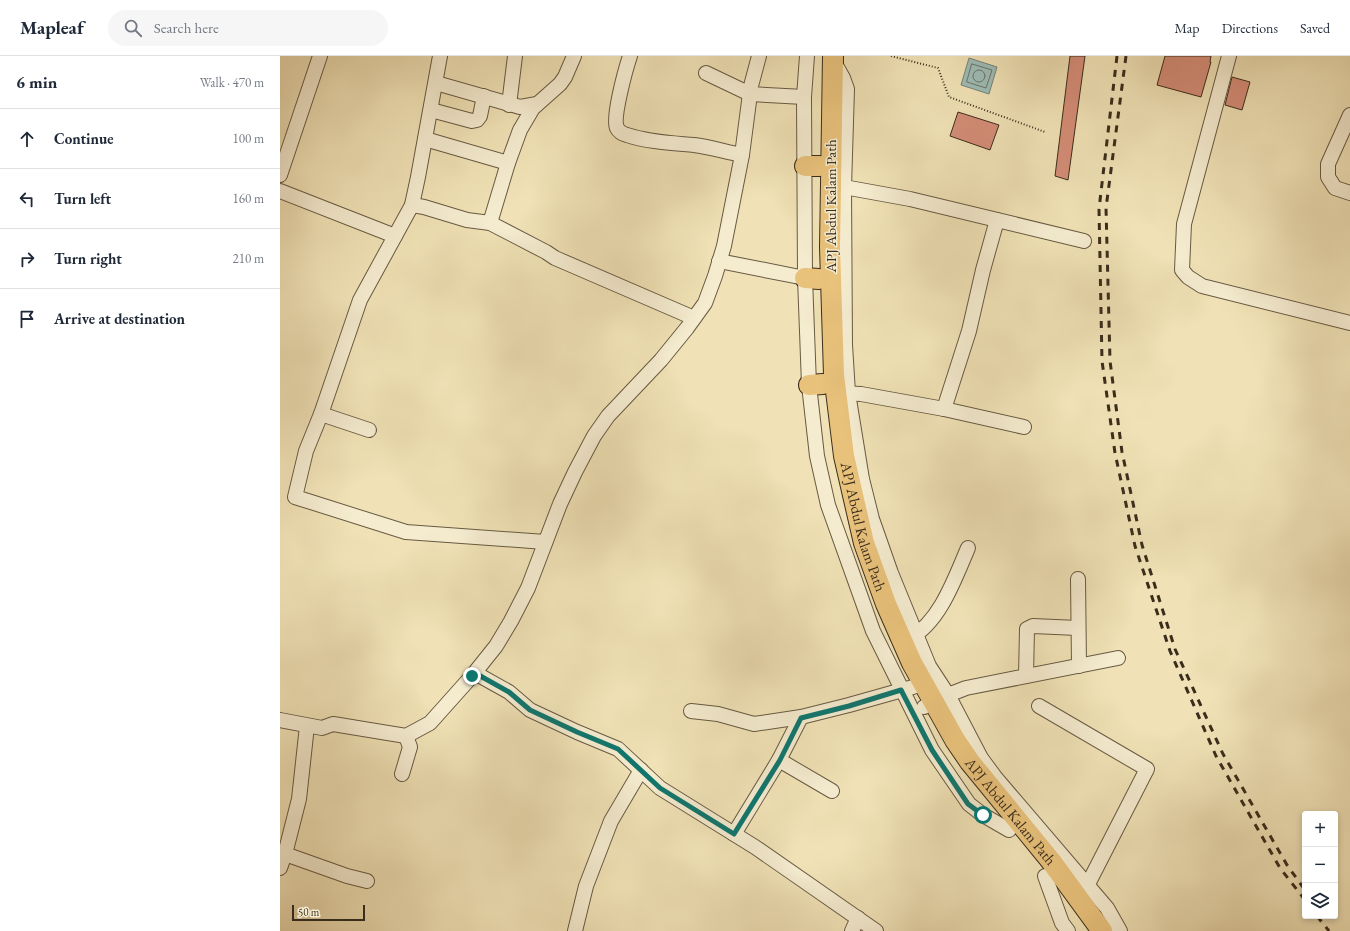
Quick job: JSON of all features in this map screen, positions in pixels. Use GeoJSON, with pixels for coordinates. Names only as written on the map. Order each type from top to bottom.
{"type":"FeatureCollection","features":[{"type":"Feature","properties":{"kind":"highway","name":"APJ Abdul Kalam Path"},"geometry":{"type":"LineString","coordinates":[[829,57],[813,166],[818,251],[812,279],[820,346],[839,427],[855,478],[864,543],[886,604],[910,638],[912,663],[935,701],[955,740],[970,762],[1002,793],[1055,882],[1087,931]]}},
{"type":"Feature","properties":{"kind":"highway","name":"APJ Abdul Kalam Path"},"geometry":{"type":"LineString","coordinates":[[829,57],[838,186],[831,282],[834,375],[829,389],[831,459],[859,564],[907,688],[935,701],[952,757],[1009,830],[1055,882],[1102,931]]}},
{"type":"Feature","properties":{"kind":"street"},"geometry":{"type":"LineString","coordinates":[[280,175],[320,56]]}},
{"type":"Feature","properties":{"kind":"street"},"geometry":{"type":"LineString","coordinates":[[440,56],[412,205],[360,300],[321,414],[306,451],[296,497],[406,532],[545,542]]}},
{"type":"Feature","properties":{"kind":"street"},"geometry":{"type":"LineString","coordinates":[[509,105],[514,56]]}},
{"type":"Feature","properties":{"kind":"street"},"geometry":{"type":"LineString","coordinates":[[490,223],[508,163],[520,130],[536,104],[560,84],[565,77],[574,56]]}},
{"type":"Feature","properties":{"kind":"street"},"geometry":{"type":"LineString","coordinates":[[630,56],[623,79],[619,102],[616,127],[620,132],[635,137],[696,146],[742,155]]}},
{"type":"Feature","properties":{"kind":"street"},"geometry":{"type":"LineString","coordinates":[[280,720],[322,728],[333,724],[406,736],[430,723],[475,673],[496,646],[528,588],[566,491],[594,436],[608,416],[662,360],[704,303],[715,276],[724,246],[742,155],[750,94],[759,56]]}},
{"type":"Feature","properties":{"kind":"street"},"geometry":{"type":"LineString","coordinates":[[806,56],[804,97],[813,166]]}},
{"type":"Feature","properties":{"kind":"street"},"geometry":{"type":"LineString","coordinates":[[1229,56],[1184,224],[1182,270],[1202,286],[1350,323]]}},
{"type":"Feature","properties":{"kind":"street"},"geometry":{"type":"LineString","coordinates":[[706,73],[750,94],[804,97]]}},
{"type":"Feature","properties":{"kind":"street"},"geometry":{"type":"LineString","coordinates":[[436,83],[484,96],[509,105],[520,107],[536,104]]}},
{"type":"Feature","properties":{"kind":"street"},"geometry":{"type":"LineString","coordinates":[[431,110],[472,121],[477,120],[480,116],[484,96]]}},
{"type":"Feature","properties":{"kind":"street"},"geometry":{"type":"LineString","coordinates":[[1350,115],[1328,164],[1328,177],[1336,188],[1350,194]]}},
{"type":"Feature","properties":{"kind":"street"},"geometry":{"type":"LineString","coordinates":[[425,139],[508,163]]}},
{"type":"Feature","properties":{"kind":"street"},"geometry":{"type":"LineString","coordinates":[[838,186],[910,199],[1084,241]]}},
{"type":"Feature","properties":{"kind":"street"},"geometry":{"type":"LineString","coordinates":[[280,191],[395,236]]}},
{"type":"Feature","properties":{"kind":"street"},"geometry":{"type":"LineString","coordinates":[[412,205],[424,207],[467,220],[490,223],[555,258],[694,318]]}},
{"type":"Feature","properties":{"kind":"street"},"geometry":{"type":"LineString","coordinates":[[944,409],[969,331],[983,270],[997,220]]}},
{"type":"Feature","properties":{"kind":"street"},"geometry":{"type":"LineString","coordinates":[[719,261],[812,279]]}},
{"type":"Feature","properties":{"kind":"street"},"geometry":{"type":"LineString","coordinates":[[829,389],[944,409],[1024,427]]}},
{"type":"Feature","properties":{"kind":"street"},"geometry":{"type":"LineString","coordinates":[[321,414],[369,430]]}},
{"type":"Feature","properties":{"kind":"street"},"geometry":{"type":"LineString","coordinates":[[910,638],[931,621],[944,599],[968,548]]}},
{"type":"Feature","properties":{"kind":"street"},"geometry":{"type":"LineString","coordinates":[[1078,579],[1079,666]]}},
{"type":"Feature","properties":{"kind":"street"},"geometry":{"type":"LineString","coordinates":[[1026,676],[1027,629],[1033,626],[1078,628]]}},
{"type":"Feature","properties":{"kind":"street"},"geometry":{"type":"LineString","coordinates":[[935,701],[966,688],[1118,658]]}},
{"type":"Feature","properties":{"kind":"street"},"geometry":{"type":"LineString","coordinates":[[475,673],[509,692],[530,710],[618,749],[660,788],[768,856],[876,931]]}},
{"type":"Feature","properties":{"kind":"street"},"geometry":{"type":"LineString","coordinates":[[691,711],[718,714],[754,724],[801,718],[849,706],[907,688],[932,750],[968,804],[983,815],[1009,830]]}},
{"type":"Feature","properties":{"kind":"street"},"geometry":{"type":"LineString","coordinates":[[1039,706],[1147,769],[1088,884]]}},
{"type":"Feature","properties":{"kind":"street"},"geometry":{"type":"LineString","coordinates":[[734,834],[780,760],[801,718]]}},
{"type":"Feature","properties":{"kind":"street"},"geometry":{"type":"LineString","coordinates":[[280,868],[299,798],[307,726]]}},
{"type":"Feature","properties":{"kind":"street"},"geometry":{"type":"LineString","coordinates":[[402,774],[410,747],[406,736]]}},
{"type":"Feature","properties":{"kind":"street"},"geometry":{"type":"LineString","coordinates":[[780,760],[832,791]]}},
{"type":"Feature","properties":{"kind":"street"},"geometry":{"type":"LineString","coordinates":[[575,931],[586,886],[611,821],[641,770]]}},
{"type":"Feature","properties":{"kind":"street"},"geometry":{"type":"LineString","coordinates":[[1002,793],[1088,884],[1107,908],[1120,931]]}},
{"type":"Feature","properties":{"kind":"street"},"geometry":{"type":"LineString","coordinates":[[285,854],[346,876],[367,881]]}},
{"type":"Feature","properties":{"kind":"street"},"geometry":{"type":"LineString","coordinates":[[1055,882],[1062,923],[1068,931]]}},
{"type":"Feature","properties":{"kind":"street"},"geometry":{"type":"LineString","coordinates":[[852,931],[858,918]]}},
{"type":"Feature","properties":{"kind":"path"},"geometry":{"type":"LineString","coordinates":[[891,56],[938,68],[949,97],[1045,132]]}},
{"type":"Feature","properties":{"kind":"water"},"geometry":{"type":"Polygon","coordinates":[[[969,58],[997,67],[989,94],[961,85],[969,58]]]}},
{"type":"Feature","properties":{"kind":"building"},"geometry":{"type":"Polygon","coordinates":[[[1070,56],[1085,56],[1068,180],[1055,176],[1070,56]]]}},
{"type":"Feature","properties":{"kind":"building"},"geometry":{"type":"Polygon","coordinates":[[[1165,56],[1211,56],[1211,62],[1201,97],[1157,85],[1165,56]]]}},
{"type":"Feature","properties":{"kind":"building"},"geometry":{"type":"Polygon","coordinates":[[[1232,77],[1250,82],[1242,110],[1225,105],[1232,77]]]}},
{"type":"Feature","properties":{"kind":"building"},"geometry":{"type":"Polygon","coordinates":[[[958,112],[999,125],[990,150],[950,136],[958,112]]]}},
{"type":"Feature","properties":{"kind":"railway"},"geometry":{"type":"LineString","coordinates":[[1117,56],[1099,209],[1102,361],[1115,453],[1135,546],[1170,651],[1216,756],[1280,868],[1302,896]]}},
{"type":"Feature","properties":{"kind":"railway"},"geometry":{"type":"LineString","coordinates":[[1126,56],[1106,208],[1110,361],[1122,452],[1142,545],[1175,649],[1223,754],[1287,865],[1302,886]]}},
{"type":"Feature","properties":{"kind":"railway"},"geometry":{"type":"LineString","coordinates":[[1319,919],[1329,931]]}},
{"type":"Feature","properties":{"kind":"route"},"geometry":{"type":"LineString","coordinates":[[472,676],[475,673],[509,692],[530,710],[618,749],[660,788],[734,834],[780,760],[801,718],[849,706],[901,690],[932,750],[968,804],[983,815]]}}]}
